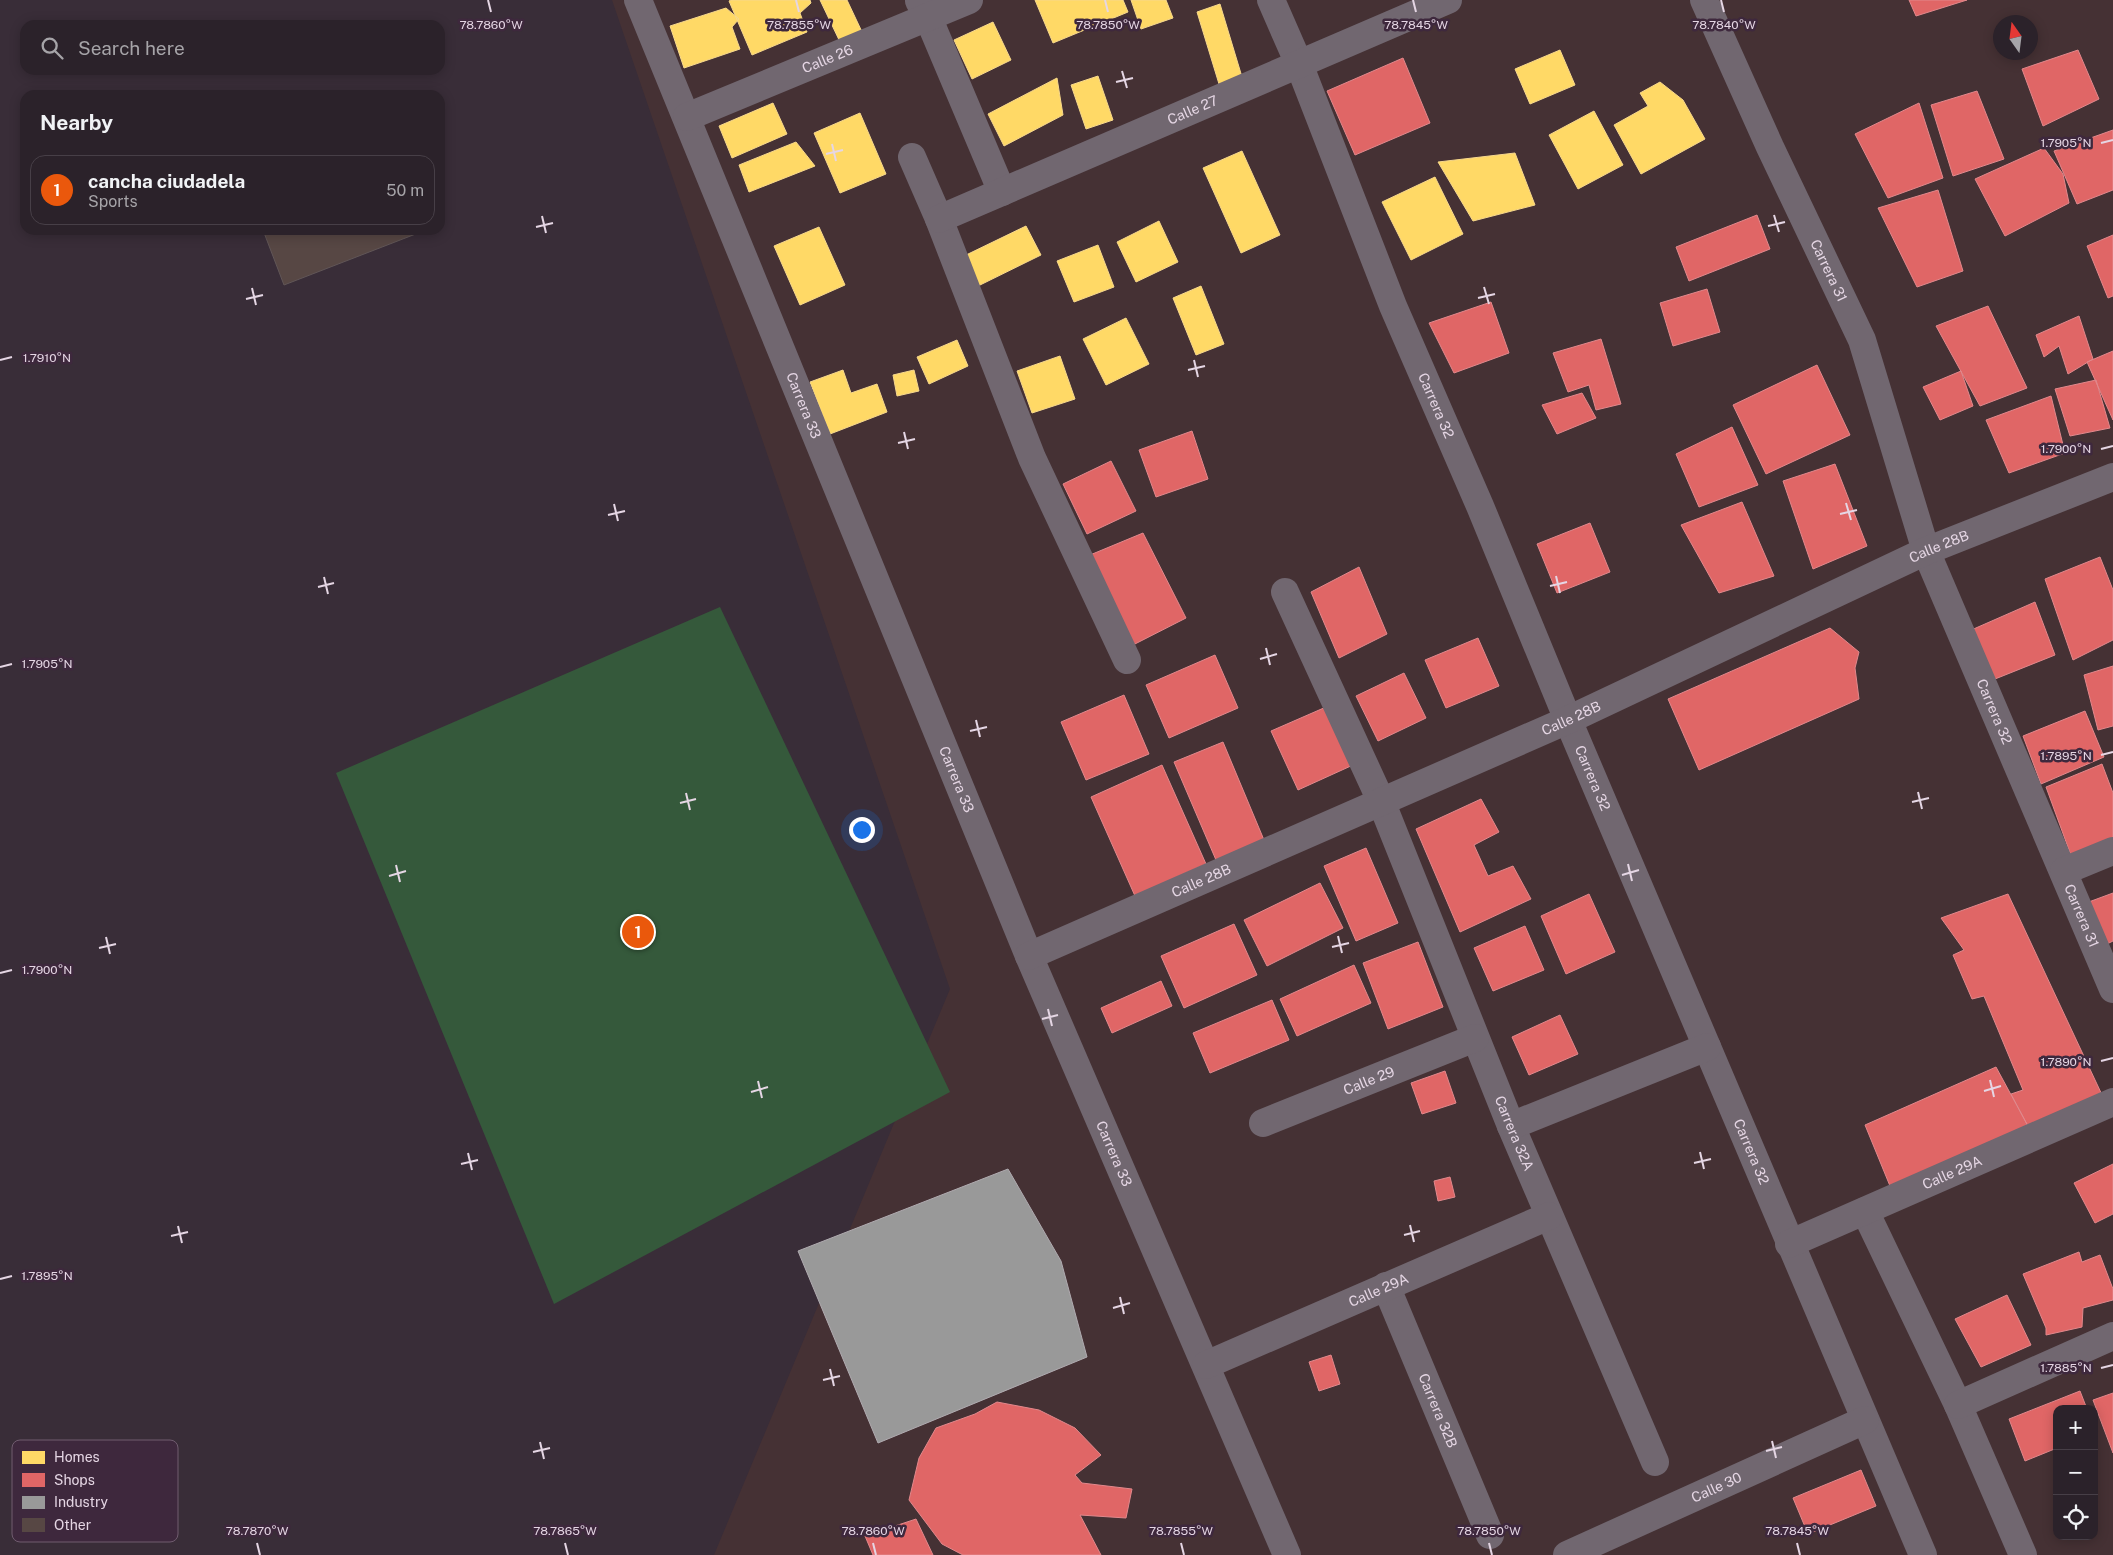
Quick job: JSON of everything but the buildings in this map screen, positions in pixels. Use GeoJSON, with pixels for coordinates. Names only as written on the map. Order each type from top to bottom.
{"type":"FeatureCollection","features":[{"type":"Feature","properties":{"kind":"street","name":"Carrera 33"},"geometry":{"type":"LineString","coordinates":[[638,0],[1029,956],[1287,1555]]}},
{"type":"Feature","properties":{"kind":"street","name":"Calle 26"},"geometry":{"type":"LineString","coordinates":[[687,117],[923,8],[969,0]]}},
{"type":"Feature","properties":{"kind":"street","name":"Carrera 32"},"geometry":{"type":"LineString","coordinates":[[1271,0],[1299,64],[1393,306],[1480,506],[1568,720],[1922,1555]]}},
{"type":"Feature","properties":{"kind":"street","name":"Calle 27"},"geometry":{"type":"LineString","coordinates":[[939,219],[1448,0]]}},
{"type":"Feature","properties":{"kind":"street","name":"Carrera 31"},"geometry":{"type":"LineString","coordinates":[[1704,0],[1770,148],[1862,340],[1926,551]]}},
{"type":"Feature","properties":{"kind":"street"},"geometry":{"type":"LineString","coordinates":[[923,8],[1002,192]]}},
{"type":"Feature","properties":{"kind":"street"},"geometry":{"type":"LineString","coordinates":[[912,157],[939,219],[1032,458],[1127,660]]}},
{"type":"Feature","properties":{"kind":"street","name":"Calle 28B"},"geometry":{"type":"LineString","coordinates":[[1029,956],[1568,720],[1926,551],[2113,477]]}},
{"type":"Feature","properties":{"kind":"street","name":"Carrera 32"},"geometry":{"type":"LineString","coordinates":[[1926,551],[2064,871]]}},
{"type":"Feature","properties":{"kind":"street","name":"Carrera 32A"},"geometry":{"type":"LineString","coordinates":[[1285,592],[1381,801],[1511,1126],[1655,1462]]}},
{"type":"Feature","properties":{"kind":"street"},"geometry":{"type":"LineString","coordinates":[[2064,871],[2113,851]]}},
{"type":"Feature","properties":{"kind":"street","name":"Carrera 31"},"geometry":{"type":"LineString","coordinates":[[2064,871],[2113,989]]}},
{"type":"Feature","properties":{"kind":"street","name":"Calle 29"},"geometry":{"type":"LineString","coordinates":[[1263,1123],[1475,1038]]}},
{"type":"Feature","properties":{"kind":"street"},"geometry":{"type":"LineString","coordinates":[[1511,1126],[1707,1047]]}},
{"type":"Feature","properties":{"kind":"street","name":"Calle 29A"},"geometry":{"type":"LineString","coordinates":[[1789,1244],[2113,1102]]}},
{"type":"Feature","properties":{"kind":"street"},"geometry":{"type":"LineString","coordinates":[[1865,1211],[1958,1405],[2023,1555]]}},
{"type":"Feature","properties":{"kind":"street","name":"Calle 29A"},"geometry":{"type":"LineString","coordinates":[[1206,1365],[1549,1216]]}},
{"type":"Feature","properties":{"kind":"street","name":"Carrera 32B"},"geometry":{"type":"LineString","coordinates":[[1386,1286],[1490,1535]]}},
{"type":"Feature","properties":{"kind":"street"},"geometry":{"type":"LineString","coordinates":[[1958,1405],[2113,1336]]}},
{"type":"Feature","properties":{"kind":"street","name":"Calle 30"},"geometry":{"type":"LineString","coordinates":[[1567,1555],[1865,1420]]}},
{"type":"Feature","properties":{"kind":"shaded area"},"geometry":{"type":"Polygon","coordinates":[[[612,0],[2113,0],[2113,1555],[714,1555],[950,989],[612,0]]]}},
{"type":"Feature","properties":{"kind":"green space"},"geometry":{"type":"Polygon","coordinates":[[[720,607],[950,1092],[554,1304],[336,773],[720,607]]]}},
{"type":"Feature","properties":{"kind":"place","name":"cancha ciudadela"},"geometry":{"type":"Point","coordinates":[638,932]}}]}
